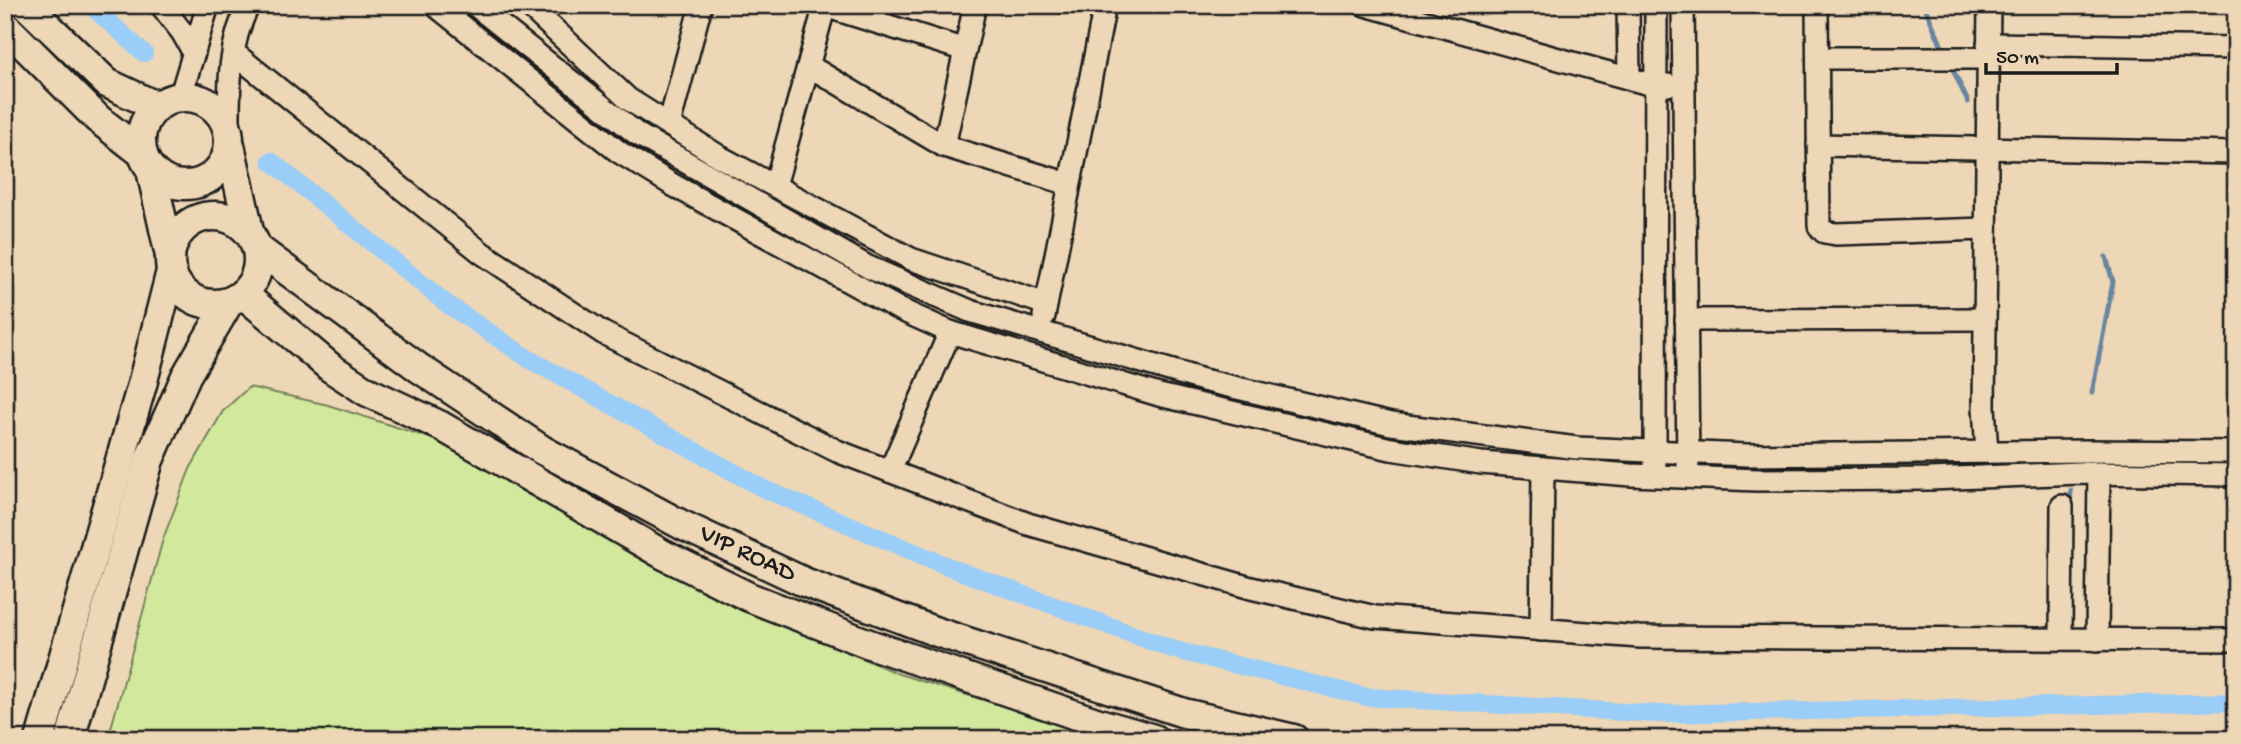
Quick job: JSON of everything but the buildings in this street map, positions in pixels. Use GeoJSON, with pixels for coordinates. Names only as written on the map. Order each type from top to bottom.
{"type":"FeatureCollection","features":[{"type":"Feature","properties":{"kind":"main road"},"geometry":{"type":"LineString","coordinates":[[26,5],[107,83],[168,102]]}},
{"type":"Feature","properties":{"kind":"main road"},"geometry":{"type":"LineString","coordinates":[[5,26],[98,119],[164,180],[181,186],[200,183],[214,175],[225,162],[229,138]]}},
{"type":"Feature","properties":{"kind":"main road"},"geometry":{"type":"LineString","coordinates":[[70,739],[149,460],[187,376],[236,298],[254,281],[259,265],[229,138],[220,113],[206,102],[189,97],[168,102],[146,119],[141,137],[179,288],[194,299],[211,304],[236,298]]}},
{"type":"Feature","properties":{"kind":"main road"},"geometry":{"type":"LineString","coordinates":[[40,739],[144,381],[175,239],[186,226],[201,217],[218,215],[235,220],[253,240]]}},
{"type":"Feature","properties":{"kind":"main road","name":"VIP ROAD"},"geometry":{"type":"LineString","coordinates":[[253,240],[419,368],[542,450],[682,525],[804,582],[934,631],[1184,713],[1294,739]]}},
{"type":"Feature","properties":{"kind":"main road","name":"VIP ROAD"},"geometry":{"type":"LineString","coordinates":[[236,298],[366,391],[441,426],[663,555],[749,597],[872,645],[1098,723],[1154,739]]}},
{"type":"Feature","properties":{"kind":"street"},"geometry":{"type":"LineString","coordinates":[[161,5],[194,53]]}},
{"type":"Feature","properties":{"kind":"street"},"geometry":{"type":"LineString","coordinates":[[168,102],[194,53],[208,5]]}},
{"type":"Feature","properties":{"kind":"street"},"geometry":{"type":"LineString","coordinates":[[229,138],[229,75],[241,20],[249,5]]}},
{"type":"Feature","properties":{"kind":"street"},"geometry":{"type":"LineString","coordinates":[[436,5],[619,152],[673,185],[876,296],[950,331],[1159,395],[1391,449],[1481,463],[1543,468],[1757,480],[1917,480],[2099,473],[2236,475]]}},
{"type":"Feature","properties":{"kind":"street"},"geometry":{"type":"LineString","coordinates":[[475,5],[637,134],[868,267],[970,311],[1203,380],[1391,424],[1577,448],[1747,455],[2236,452]]}},
{"type":"Feature","properties":{"kind":"street"},"geometry":{"type":"LineString","coordinates":[[528,5],[628,99],[720,157],[911,259],[1046,304]]}},
{"type":"Feature","properties":{"kind":"street"},"geometry":{"type":"LineString","coordinates":[[669,125],[701,5]]}},
{"type":"Feature","properties":{"kind":"street"},"geometry":{"type":"LineString","coordinates":[[944,146],[975,5]]}},
{"type":"Feature","properties":{"kind":"street"},"geometry":{"type":"LineString","coordinates":[[1042,332],[1105,5]]}},
{"type":"Feature","properties":{"kind":"street"},"geometry":{"type":"LineString","coordinates":[[1365,5],[1656,86],[1684,84]]}},
{"type":"Feature","properties":{"kind":"street"},"geometry":{"type":"LineString","coordinates":[[1628,5],[1629,78]]}},
{"type":"Feature","properties":{"kind":"street"},"geometry":{"type":"LineString","coordinates":[[1654,476],[1656,5]]}},
{"type":"Feature","properties":{"kind":"street"},"geometry":{"type":"LineString","coordinates":[[1683,5],[1688,477]]}},
{"type":"Feature","properties":{"kind":"street"},"geometry":{"type":"LineString","coordinates":[[1817,5],[1819,226],[1824,232],[1836,234],[1986,229]]}},
{"type":"Feature","properties":{"kind":"street"},"geometry":{"type":"LineString","coordinates":[[1987,452],[1984,407],[1989,5]]}},
{"type":"Feature","properties":{"kind":"street"},"geometry":{"type":"LineString","coordinates":[[775,186],[825,6],[965,50]]}},
{"type":"Feature","properties":{"kind":"street"},"geometry":{"type":"LineString","coordinates":[[1818,58],[1961,58],[1988,51],[2236,48]]}},
{"type":"Feature","properties":{"kind":"street"},"geometry":{"type":"LineString","coordinates":[[234,53],[482,253],[603,334],[837,451],[1028,524],[1251,588],[1376,617],[1640,637],[2236,640]]}},
{"type":"Feature","properties":{"kind":"street"},"geometry":{"type":"LineString","coordinates":[[809,66],[944,146],[1069,184]]}},
{"type":"Feature","properties":{"kind":"street"},"geometry":{"type":"LineString","coordinates":[[1818,145],[2236,153]]}},
{"type":"Feature","properties":{"kind":"street"},"geometry":{"type":"LineString","coordinates":[[1686,320],[1985,319]]}},
{"type":"Feature","properties":{"kind":"street"},"geometry":{"type":"LineString","coordinates":[[890,471],[950,331]]}},
{"type":"Feature","properties":{"kind":"street"},"geometry":{"type":"LineString","coordinates":[[1541,630],[1543,468]]}},
{"type":"Feature","properties":{"kind":"street"},"geometry":{"type":"LineString","coordinates":[[2097,640],[2099,473]]}},
{"type":"Feature","properties":{"kind":"street"},"geometry":{"type":"LineString","coordinates":[[2061,639],[2062,506]]}},
{"type":"Feature","properties":{"kind":"green space"},"geometry":{"type":"Polygon","coordinates":[[[249,387],[328,405],[433,439],[536,498],[745,609],[899,674],[1109,739],[108,739],[163,539],[190,469],[223,411],[249,387]]]}},
{"type":"Feature","properties":{"kind":"waterway"},"geometry":{"type":"LineString","coordinates":[[90,5],[144,53]]}},
{"type":"Feature","properties":{"kind":"waterway"},"geometry":{"type":"LineString","coordinates":[[1924,5],[1944,51]]}},
{"type":"Feature","properties":{"kind":"waterway"},"geometry":{"type":"LineString","coordinates":[[1950,63],[1968,102]]}},
{"type":"Feature","properties":{"kind":"waterway"},"geometry":{"type":"LineString","coordinates":[[271,161],[447,304],[529,359],[764,489],[957,570],[1175,650],[1367,697],[1659,714],[2236,702]]}},
{"type":"Feature","properties":{"kind":"waterway"},"geometry":{"type":"LineString","coordinates":[[2092,393],[2113,282],[2106,257]]}},
{"type":"Feature","properties":{"kind":"waterway"},"geometry":{"type":"LineString","coordinates":[[2070,505],[2071,491]]}}]}
